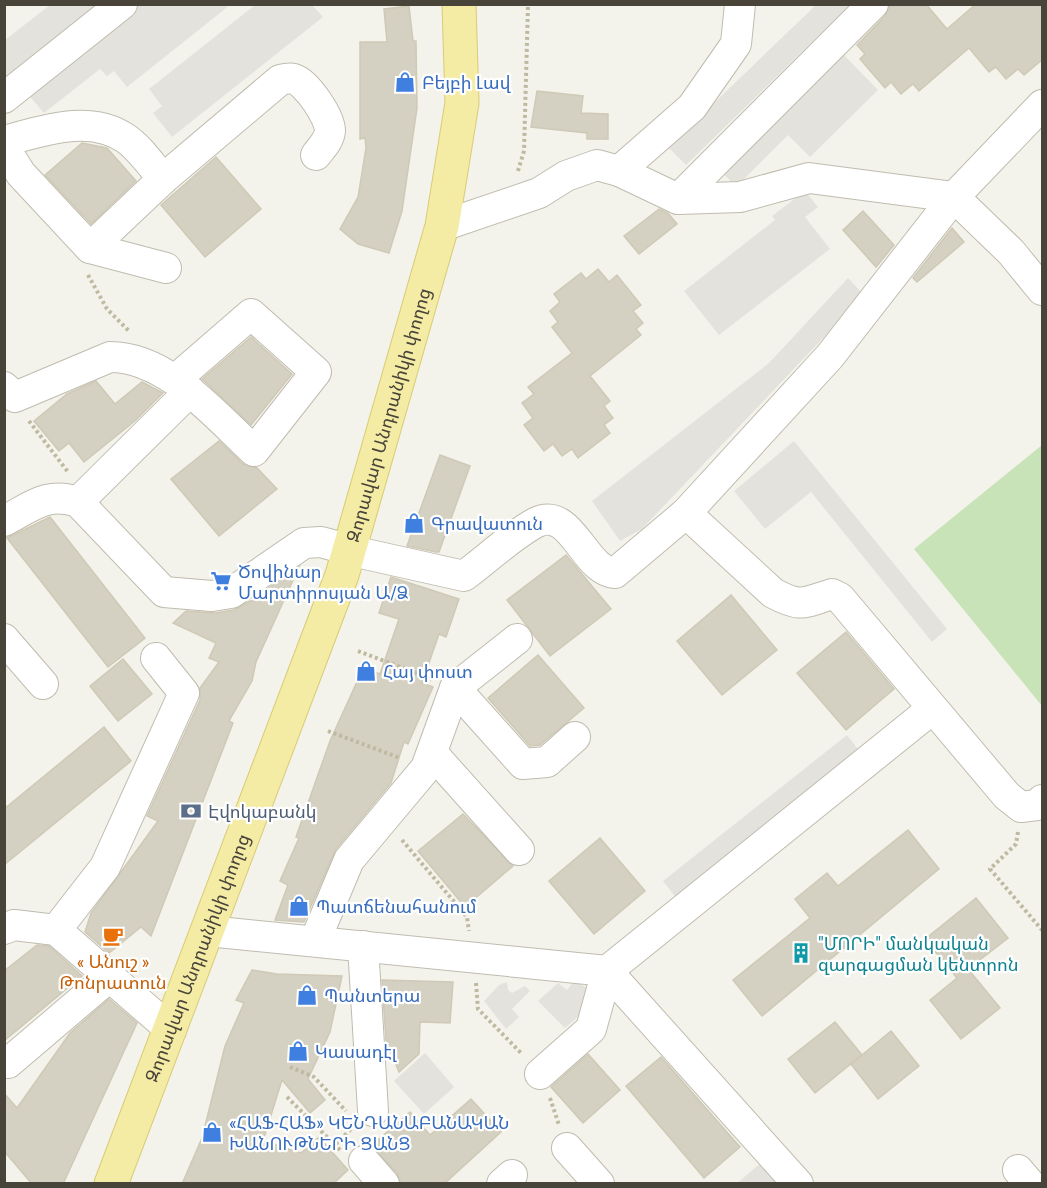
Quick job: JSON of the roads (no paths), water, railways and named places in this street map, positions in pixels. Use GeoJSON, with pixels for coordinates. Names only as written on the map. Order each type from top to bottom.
{"type":"FeatureCollection","features":[{"type":"Feature","properties":{"kind":"main road","name":"Զորավար Անդրանիկի փողոց"},"geometry":{"type":"LineString","coordinates":[[449,223],[462,103],[459,4]]}},
{"type":"Feature","properties":{"kind":"main road","name":"Զորավար Անդրանիկի փողոց"},"geometry":{"type":"LineString","coordinates":[[130,1184],[216,931],[356,551],[449,223],[474,103],[469,4]]}},
{"type":"Feature","properties":{"kind":"main road","name":"Զորավար Անդրանիկի փողոց"},"geometry":{"type":"LineString","coordinates":[[111,1184],[171,1029],[216,931]]}},
{"type":"Feature","properties":{"kind":"street"},"geometry":{"type":"LineString","coordinates":[[4,98],[122,4]]}},
{"type":"Feature","properties":{"kind":"street"},"geometry":{"type":"LineString","coordinates":[[619,171],[692,107],[736,44],[740,4]]}},
{"type":"Feature","properties":{"kind":"street"},"geometry":{"type":"LineString","coordinates":[[678,199],[873,4]]}},
{"type":"Feature","properties":{"kind":"street"},"geometry":{"type":"LineString","coordinates":[[86,257],[163,179],[280,80],[292,78],[303,84],[327,116],[330,132],[316,155]]}},
{"type":"Feature","properties":{"kind":"street"},"geometry":{"type":"LineString","coordinates":[[75,489],[164,592],[212,596],[231,593],[304,543],[321,542],[464,576],[537,522],[554,520],[563,525],[597,566],[606,572],[615,573],[686,513],[830,356],[954,197],[1042,105]]}},
{"type":"Feature","properties":{"kind":"street"},"geometry":{"type":"LineString","coordinates":[[4,141],[71,126],[98,126],[125,138],[163,179]]}},
{"type":"Feature","properties":{"kind":"street"},"geometry":{"type":"LineString","coordinates":[[4,147],[21,174],[86,257],[166,268]]}},
{"type":"Feature","properties":{"kind":"street"},"geometry":{"type":"LineString","coordinates":[[449,223],[539,193],[566,176],[597,165],[619,171],[678,199],[740,196],[809,178],[954,197],[1011,252],[1042,290]]}},
{"type":"Feature","properties":{"kind":"street"},"geometry":{"type":"LineString","coordinates":[[4,387],[15,397],[110,357],[124,357],[183,385],[75,489],[62,496],[46,499],[4,520]]}},
{"type":"Feature","properties":{"kind":"street"},"geometry":{"type":"LineString","coordinates":[[686,513],[780,597],[798,605],[832,594],[840,598],[1007,796],[1032,804]]}},
{"type":"Feature","properties":{"kind":"street"},"geometry":{"type":"LineString","coordinates":[[4,639],[43,684]]}},
{"type":"Feature","properties":{"kind":"street"},"geometry":{"type":"LineString","coordinates":[[315,941],[350,860],[430,761],[455,688],[516,639]]}},
{"type":"Feature","properties":{"kind":"street"},"geometry":{"type":"LineString","coordinates":[[56,930],[105,867],[184,693],[156,658]]}},
{"type":"Feature","properties":{"kind":"street"},"geometry":{"type":"LineString","coordinates":[[455,688],[523,764],[546,762],[575,737]]}},
{"type":"Feature","properties":{"kind":"street"},"geometry":{"type":"LineString","coordinates":[[540,1074],[591,1029],[607,971],[932,709]]}},
{"type":"Feature","properties":{"kind":"street"},"geometry":{"type":"LineString","coordinates":[[430,761],[519,849]]}},
{"type":"Feature","properties":{"kind":"street"},"geometry":{"type":"LineString","coordinates":[[4,929],[14,925],[56,930],[171,1029]]}},
{"type":"Feature","properties":{"kind":"street"},"geometry":{"type":"LineString","coordinates":[[216,931],[607,971],[798,1184]]}},
{"type":"Feature","properties":{"kind":"street"},"geometry":{"type":"LineString","coordinates":[[361,1113],[363,946]]}},
{"type":"Feature","properties":{"kind":"street"},"geometry":{"type":"LineString","coordinates":[[8,1063],[108,976]]}},
{"type":"Feature","properties":{"kind":"street"},"geometry":{"type":"LineString","coordinates":[[567,1148],[599,1184]]}},
{"type":"Feature","properties":{"kind":"street"},"geometry":{"type":"LineString","coordinates":[[355,1160],[384,1184]]}},
{"type":"Feature","properties":{"kind":"place","name":"Բեյբի Լավ"},"geometry":{"type":"Point","coordinates":[405,82]}},
{"type":"Feature","properties":{"kind":"place","name":"Գրավատուն"},"geometry":{"type":"Point","coordinates":[414,523]}},
{"type":"Feature","properties":{"kind":"place","name":"Ծովինար Մարտիրոսյան Ա/Ձ"},"geometry":{"type":"Point","coordinates":[221,581]}},
{"type":"Feature","properties":{"kind":"place","name":"Հայ փոստ"},"geometry":{"type":"Point","coordinates":[366,671]}},
{"type":"Feature","properties":{"kind":"place","name":"Էվոկաբանկ"},"geometry":{"type":"Point","coordinates":[191,811]}},
{"type":"Feature","properties":{"kind":"place","name":"Պատճենահանում"},"geometry":{"type":"Point","coordinates":[299,906]}},
{"type":"Feature","properties":{"kind":"place","name":"« Անուշ » Թոնրատուն"},"geometry":{"type":"Point","coordinates":[113,936]}},
{"type":"Feature","properties":{"kind":"place","name":"\"ՄՈՐԻ\" մանկական զարգացման կենտրոն"},"geometry":{"type":"Point","coordinates":[801,953]}},
{"type":"Feature","properties":{"kind":"place","name":"Պանտերա"},"geometry":{"type":"Point","coordinates":[307,995]}},
{"type":"Feature","properties":{"kind":"place","name":"Կասադէլ"},"geometry":{"type":"Point","coordinates":[298,1051]}},
{"type":"Feature","properties":{"kind":"place","name":"«ՀԱՖ-ՀԱՖ» ԿԵՆԴԱՆԱԲԱՆԱԿԱՆ ԽԱՆՈՒԹՆԵՐԻ ՑԱՆՑ"},"geometry":{"type":"Point","coordinates":[212,1132]}}]}
